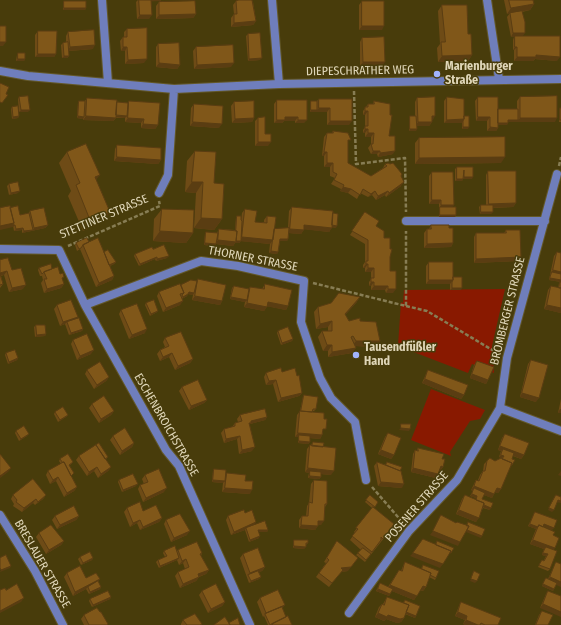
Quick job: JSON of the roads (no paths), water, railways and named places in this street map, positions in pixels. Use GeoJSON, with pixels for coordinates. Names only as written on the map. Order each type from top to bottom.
{"type":"FeatureCollection","features":[{"type":"Feature","properties":{"kind":"street"},"geometry":{"type":"LineString","coordinates":[[102,0],[108,83]]}},
{"type":"Feature","properties":{"kind":"street"},"geometry":{"type":"LineString","coordinates":[[272,0],[279,84]]}},
{"type":"Feature","properties":{"kind":"street"},"geometry":{"type":"LineString","coordinates":[[487,0],[499,79]]}},
{"type":"Feature","properties":{"kind":"street","name":"DIEPESCHRATHER WEG"},"geometry":{"type":"LineString","coordinates":[[0,71],[28,76],[174,89],[279,84],[499,79],[561,80]]}},
{"type":"Feature","properties":{"kind":"street","name":"STETTINER STRASSE"},"geometry":{"type":"LineString","coordinates":[[159,193],[168,175],[174,89]]}},
{"type":"Feature","properties":{"kind":"street","name":"BROMBERGER STRASSE"},"geometry":{"type":"LineString","coordinates":[[500,408],[507,358],[557,174]]}},
{"type":"Feature","properties":{"kind":"street"},"geometry":{"type":"LineString","coordinates":[[406,221],[545,221]]}},
{"type":"Feature","properties":{"kind":"street","name":"ESCHENBROICHSTRASSE"},"geometry":{"type":"LineString","coordinates":[[0,249],[59,250],[85,305],[166,450],[179,466],[250,625]]}},
{"type":"Feature","properties":{"kind":"street","name":"THORNER STRASSE"},"geometry":{"type":"LineString","coordinates":[[85,305],[201,261],[238,266],[304,281],[301,322],[320,378],[331,398],[355,422],[366,480]]}},
{"type":"Feature","properties":{"kind":"street"},"geometry":{"type":"LineString","coordinates":[[500,408],[561,431]]}},
{"type":"Feature","properties":{"kind":"street","name":"POSENER STRASSE"},"geometry":{"type":"LineString","coordinates":[[349,613],[409,531],[456,480],[500,408]]}},
{"type":"Feature","properties":{"kind":"street","name":"BRESLAUER STRASSE"},"geometry":{"type":"LineString","coordinates":[[0,515],[35,571],[63,625]]}},
{"type":"Feature","properties":{"kind":"place","name":"Marienburger Straße"},"geometry":{"type":"Point","coordinates":[437,74]}},
{"type":"Feature","properties":{"kind":"place","name":"Tausendfüßler Hand"},"geometry":{"type":"Point","coordinates":[356,355]}}]}
